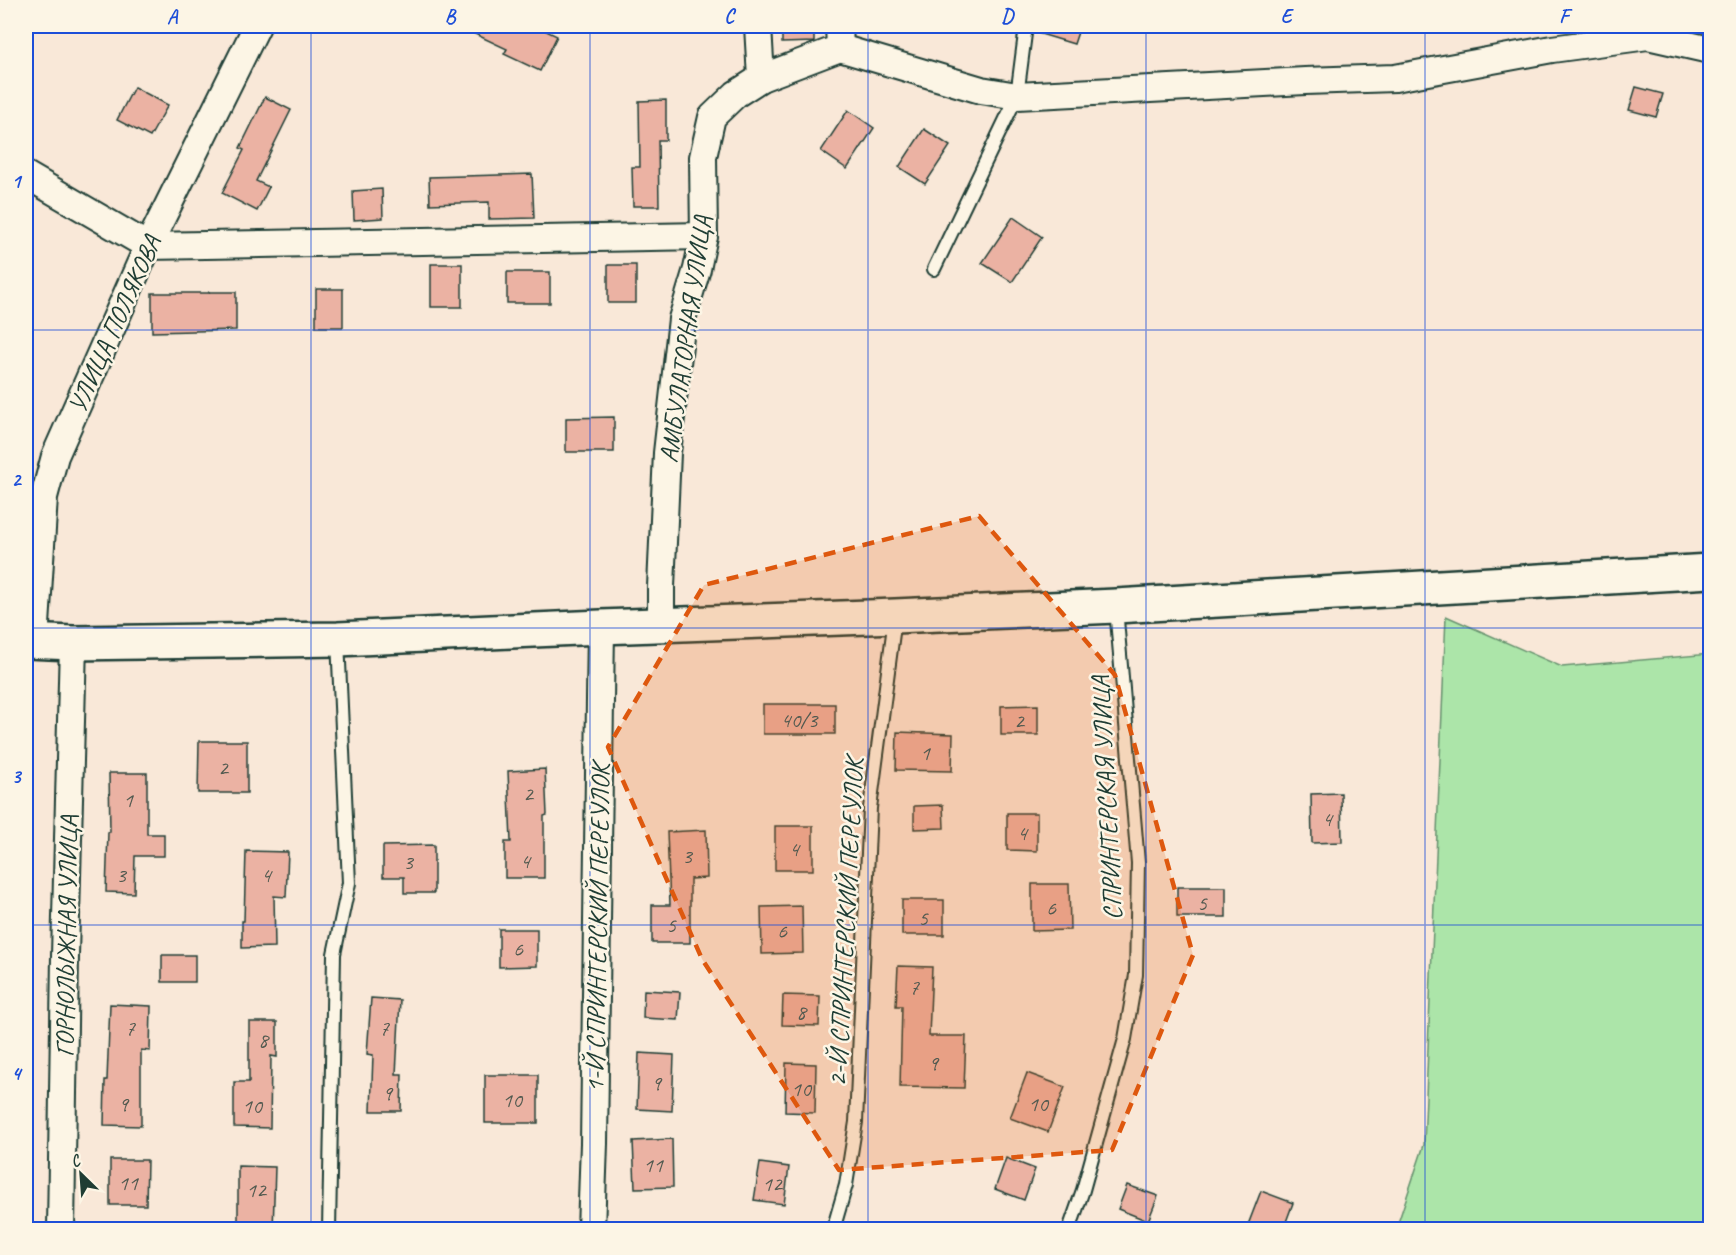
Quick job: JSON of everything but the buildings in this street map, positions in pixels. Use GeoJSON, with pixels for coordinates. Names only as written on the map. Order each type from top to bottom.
{"type":"FeatureCollection","features":[{"type":"Feature","properties":{"kind":"street","name":"УЛИЦА ПОЛЯКОВА"},"geometry":{"type":"LineString","coordinates":[[30,641],[44,497],[56,456],[148,246],[257,26]]}},
{"type":"Feature","properties":{"kind":"street"},"geometry":{"type":"LineString","coordinates":[[758,26],[761,78]]}},
{"type":"Feature","properties":{"kind":"street"},"geometry":{"type":"LineString","coordinates":[[1552,49],[1580,26]]}},
{"type":"Feature","properties":{"kind":"street"},"geometry":{"type":"LineString","coordinates":[[1625,26],[1648,36],[1710,50]]}},
{"type":"Feature","properties":{"kind":"street"},"geometry":{"type":"LineString","coordinates":[[840,37],[981,90],[1017,96],[1395,78],[1552,49],[1648,36]]}},
{"type":"Feature","properties":{"kind":"street","name":"АМБУЛАТОРНАЯ УЛИЦА"},"geometry":{"type":"LineString","coordinates":[[661,625],[668,442],[682,319],[704,236],[703,157],[712,117],[736,94],[761,78],[840,37]]}},
{"type":"Feature","properties":{"kind":"street"},"geometry":{"type":"LineString","coordinates":[[26,175],[148,246],[704,236]]}},
{"type":"Feature","properties":{"kind":"street"},"geometry":{"type":"LineString","coordinates":[[30,641],[73,643],[338,639],[1116,606],[1710,572]]}},
{"type":"Feature","properties":{"kind":"street","name":"1-Й СПРИНТЕРСКИЙ ПЕРЕУЛОК"},"geometry":{"type":"LineString","coordinates":[[591,1230],[601,627]]}},
{"type":"Feature","properties":{"kind":"street","name":"ГОРНОЛЫЖНАЯ УЛИЦА"},"geometry":{"type":"LineString","coordinates":[[61,1230],[73,643]]}},
{"type":"Feature","properties":{"kind":"lane"},"geometry":{"type":"LineString","coordinates":[[934,269],[1017,96],[1026,26]]}},
{"type":"Feature","properties":{"kind":"lane","name":"СПРИНТЕРСКАЯ УЛИЦА"},"geometry":{"type":"LineString","coordinates":[[1069,1230],[1083,1190],[1125,1039],[1136,975],[1138,863],[1116,606]]}},
{"type":"Feature","properties":{"kind":"lane","name":"2-Й СПРИНТЕРСКИЙ ПЕРЕУЛОК"},"geometry":{"type":"LineString","coordinates":[[833,1230],[846,1185],[856,1122],[870,808],[895,616]]}},
{"type":"Feature","properties":{"kind":"lane"},"geometry":{"type":"LineString","coordinates":[[329,1230],[334,954],[349,883],[338,639]]}},
{"type":"Feature","properties":{"kind":"highlighted area"},"geometry":{"type":"Polygon","coordinates":[[[979,516],[1115,675],[1193,955],[1112,1150],[839,1170],[702,959],[608,747],[704,585],[979,516]]]}},
{"type":"Feature","properties":{"kind":"green space"},"geometry":{"type":"Polygon","coordinates":[[[1446,616],[1562,667],[1710,654],[1710,1229],[1396,1229],[1424,1145],[1446,616]]]}}]}
